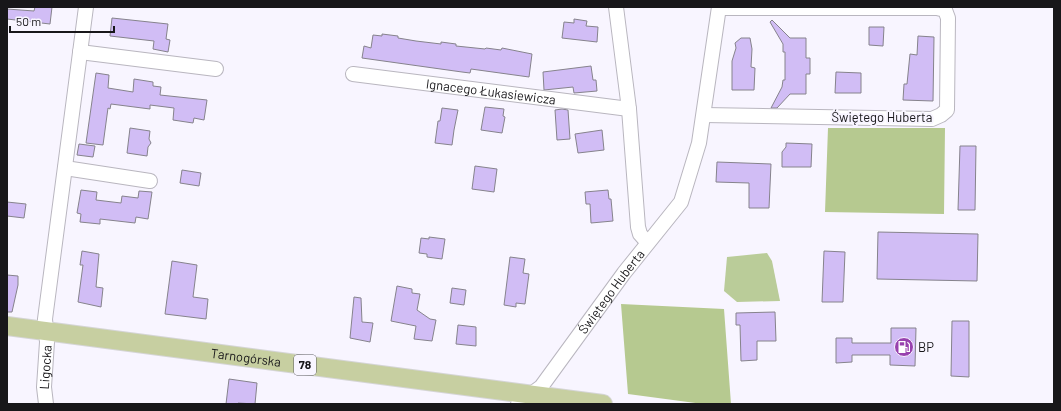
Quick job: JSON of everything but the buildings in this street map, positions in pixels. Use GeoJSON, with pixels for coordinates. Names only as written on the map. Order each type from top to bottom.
{"type":"FeatureCollection","features":[{"type":"Feature","properties":{"kind":"main road","name":"Tarnogórska"},"geometry":{"type":"LineString","coordinates":[[7,326],[525,399],[603,404]]}},
{"type":"Feature","properties":{"kind":"street","name":"Ligocka"},"geometry":{"type":"LineString","coordinates":[[46,404],[44,387],[47,342],[45,319],[86,7]]}},
{"type":"Feature","properties":{"kind":"street"},"geometry":{"type":"LineString","coordinates":[[616,7],[629,109],[638,227],[640,234],[647,242]]}},
{"type":"Feature","properties":{"kind":"street","name":"Świętego Huberta"},"geometry":{"type":"LineString","coordinates":[[525,399],[541,387],[647,242],[680,202],[699,144],[719,8],[937,8],[945,10],[948,18],[947,110],[932,119],[704,115]]}},
{"type":"Feature","properties":{"kind":"street"},"geometry":{"type":"LineString","coordinates":[[80,52],[216,69]]}},
{"type":"Feature","properties":{"kind":"street","name":"Ignacego Łukasiewicza"},"geometry":{"type":"LineString","coordinates":[[353,74],[629,109]]}},
{"type":"Feature","properties":{"kind":"street"},"geometry":{"type":"LineString","coordinates":[[65,168],[150,180]]}},
{"type":"Feature","properties":{"kind":"green space"},"geometry":{"type":"Polygon","coordinates":[[[828,128],[945,128],[944,214],[825,212],[828,128]]]}},
{"type":"Feature","properties":{"kind":"green space"},"geometry":{"type":"Polygon","coordinates":[[[767,253],[772,261],[780,301],[737,302],[724,291],[727,257],[767,253]]]}},
{"type":"Feature","properties":{"kind":"green space"},"geometry":{"type":"Polygon","coordinates":[[[621,304],[724,309],[731,404],[703,404],[628,394],[621,304]]]}},
{"type":"Feature","properties":{"kind":"place","name":"BP"},"geometry":{"type":"Point","coordinates":[904,347]}}]}
